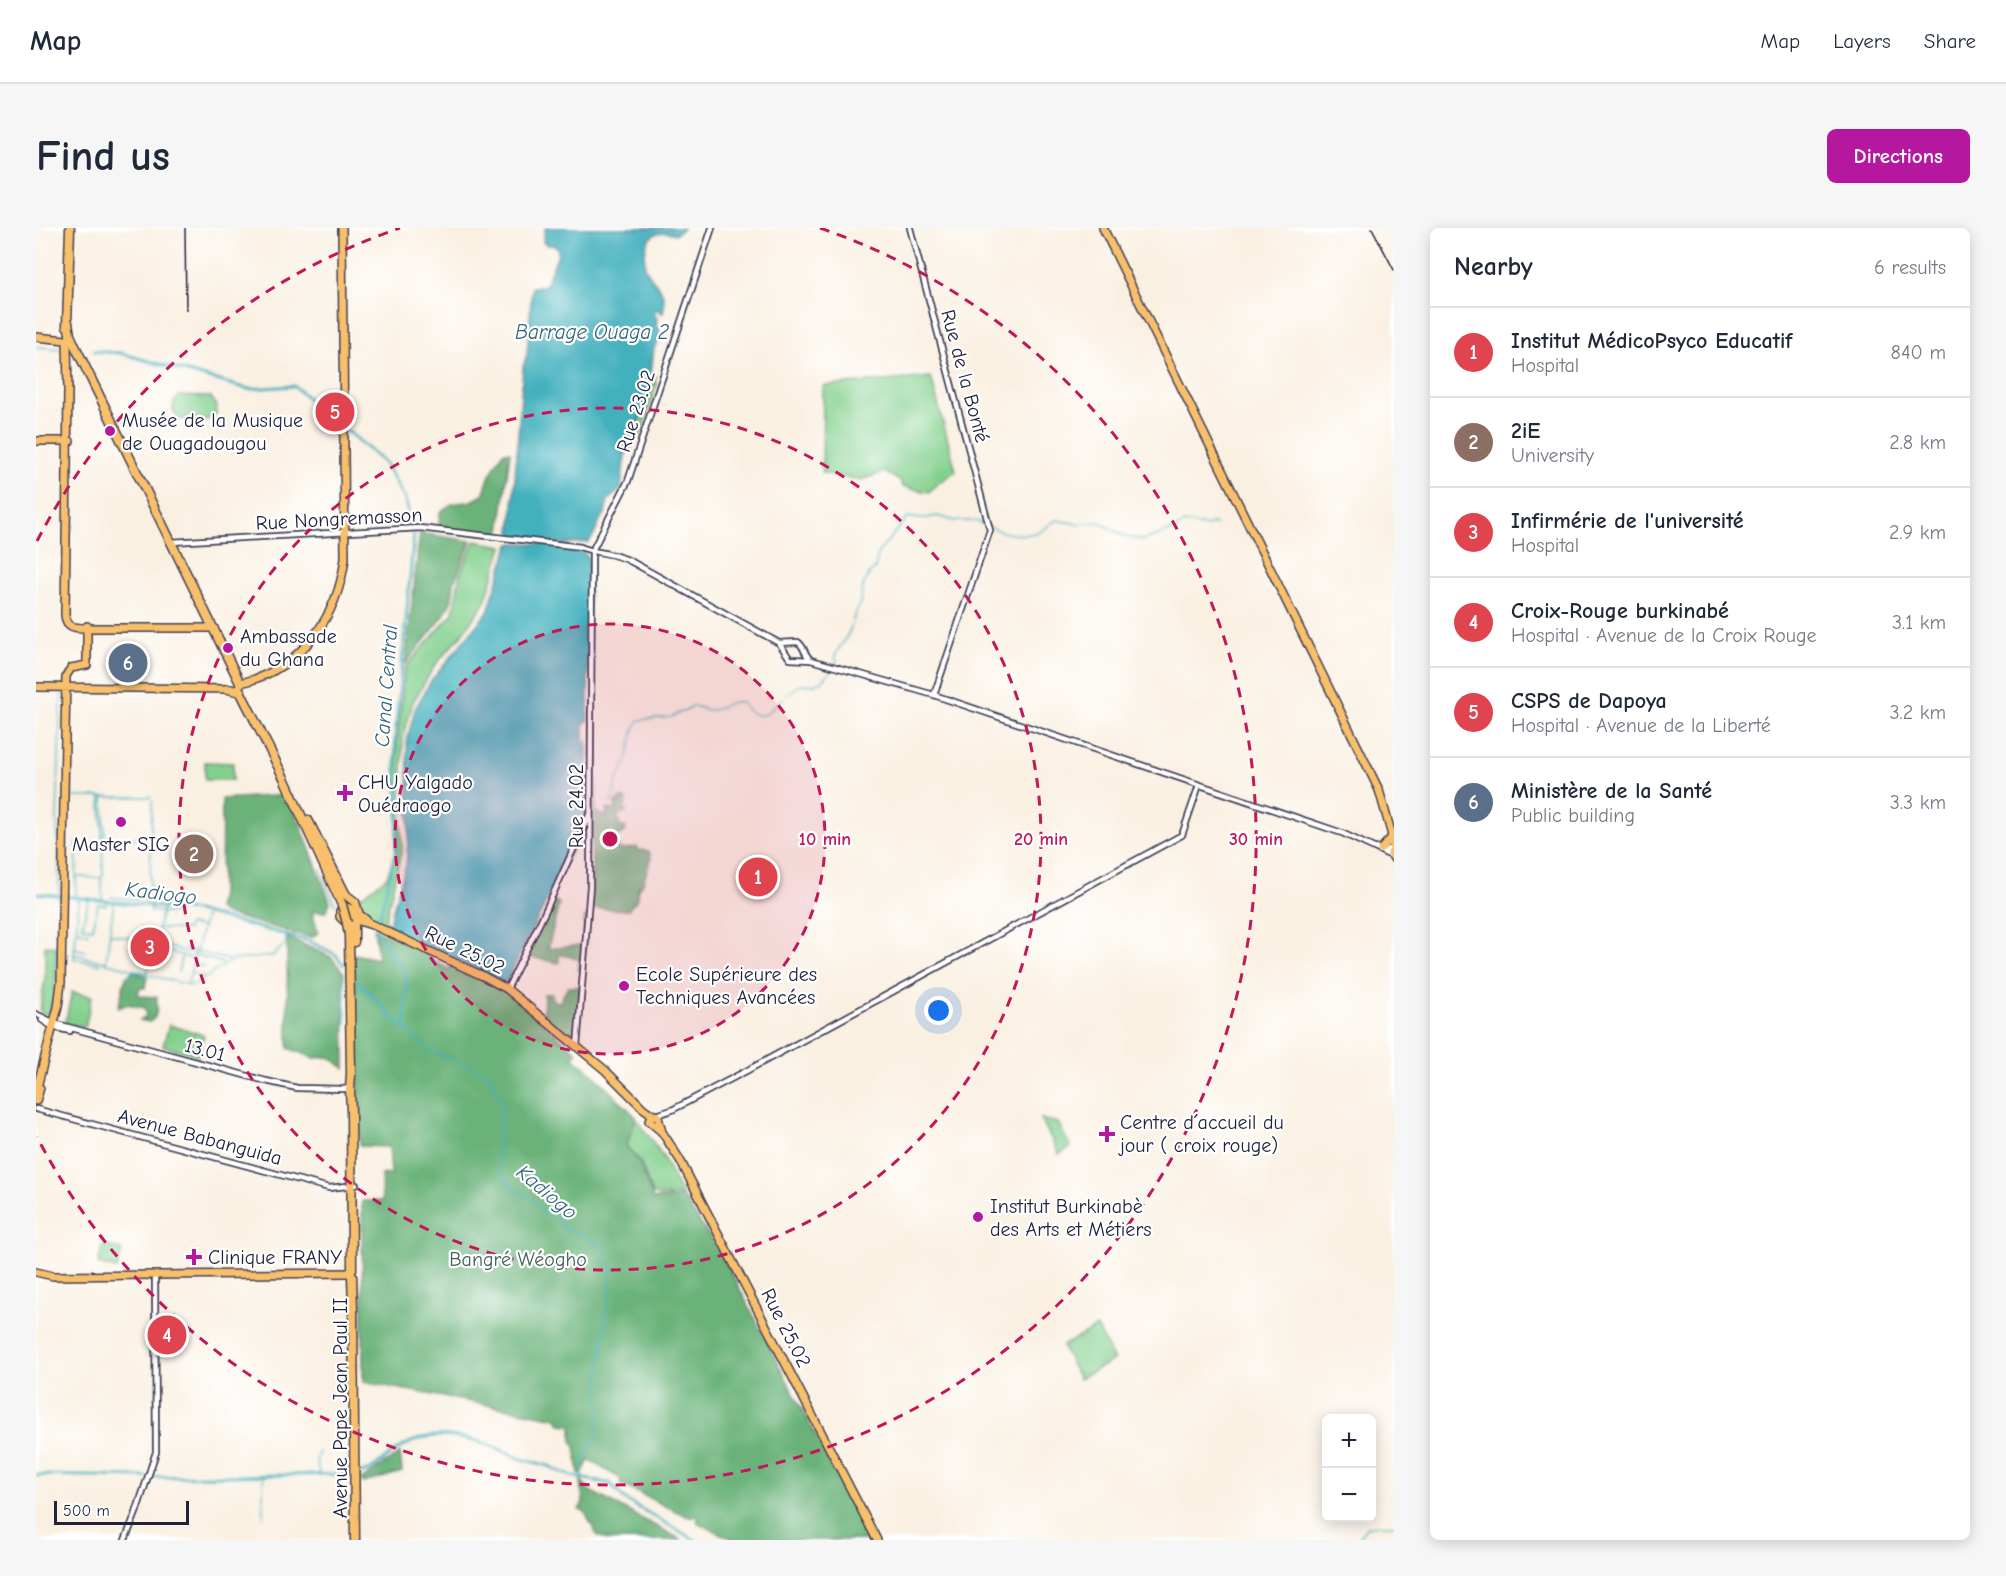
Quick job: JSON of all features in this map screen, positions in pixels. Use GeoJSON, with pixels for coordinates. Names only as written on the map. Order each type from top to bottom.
{"type":"FeatureCollection","features":[{"type":"Feature","properties":{"kind":"highway"},"geometry":{"type":"LineString","coordinates":[[70,228],[68,322],[71,340],[214,628],[239,687],[347,913],[354,923],[351,1021]]}},
{"type":"Feature","properties":{"kind":"highway"},"geometry":{"type":"LineString","coordinates":[[239,687],[346,895],[351,1021]]}},
{"type":"Feature","properties":{"kind":"highway"},"geometry":{"type":"LineString","coordinates":[[303,812],[312,836]]}},
{"type":"Feature","properties":{"kind":"highway"},"geometry":{"type":"LineString","coordinates":[[347,913],[359,915],[372,924]]}},
{"type":"Feature","properties":{"kind":"highway"},"geometry":{"type":"LineString","coordinates":[[354,933],[357,925],[372,924]]}},
{"type":"Feature","properties":{"kind":"highway","name":"Avenue Pape Jean Paul II"},"geometry":{"type":"LineString","coordinates":[[351,1021],[356,1540]]}},
{"type":"Feature","properties":{"kind":"main road"},"geometry":{"type":"LineString","coordinates":[[36,687],[239,687],[272,672],[288,661],[308,644],[320,629],[335,600],[345,558],[342,228]]}},
{"type":"Feature","properties":{"kind":"main road"},"geometry":{"type":"LineString","coordinates":[[1105,228],[1378,790],[1393,833],[1394,847],[1391,854],[1393,858]]}},
{"type":"Feature","properties":{"kind":"main road"},"geometry":{"type":"LineString","coordinates":[[36,336],[71,340],[65,619],[71,627],[214,628]]}},
{"type":"Feature","properties":{"kind":"main road"},"geometry":{"type":"LineString","coordinates":[[36,441],[69,440]]}},
{"type":"Feature","properties":{"kind":"main road"},"geometry":{"type":"LineString","coordinates":[[36,1101],[55,1025],[61,983],[66,687],[68,674],[86,667],[88,663],[87,627]]}},
{"type":"Feature","properties":{"kind":"main road"},"geometry":{"type":"LineString","coordinates":[[1377,849],[1393,833]]}},
{"type":"Feature","properties":{"kind":"main road","name":"Rue 25.02"},"geometry":{"type":"LineString","coordinates":[[347,913],[507,988],[614,1077],[655,1119],[698,1194],[877,1540]]}},
{"type":"Feature","properties":{"kind":"main road"},"geometry":{"type":"LineString","coordinates":[[36,1091],[55,1025]]}},
{"type":"Feature","properties":{"kind":"main road"},"geometry":{"type":"LineString","coordinates":[[36,1272],[53,1276],[353,1273]]}},
{"type":"Feature","properties":{"kind":"street","name":"Rue 23.02"},"geometry":{"type":"LineString","coordinates":[[594,550],[632,471],[712,228]]}},
{"type":"Feature","properties":{"kind":"street","name":"Rue de la Bonté"},"geometry":{"type":"LineString","coordinates":[[910,228],[990,531],[934,695]]}},
{"type":"Feature","properties":{"kind":"street","name":"Rue Nongremasson"},"geometry":{"type":"LineString","coordinates":[[171,542],[413,528],[581,547],[626,559],[779,643],[785,650]]}},
{"type":"Feature","properties":{"kind":"street","name":"Rue 23.02"},"geometry":{"type":"LineString","coordinates":[[594,550],[602,533]]}},
{"type":"Feature","properties":{"kind":"street"},"geometry":{"type":"LineString","coordinates":[[581,547],[592,560],[602,552],[599,539]]}},
{"type":"Feature","properties":{"kind":"street","name":"Rue 24.02"},"geometry":{"type":"LineString","coordinates":[[577,1047],[590,898],[593,824],[590,815],[592,560],[594,550]]}},
{"type":"Feature","properties":{"kind":"street"},"geometry":{"type":"LineString","coordinates":[[779,643],[795,641],[800,644],[803,652],[811,660]]}},
{"type":"Feature","properties":{"kind":"street"},"geometry":{"type":"LineString","coordinates":[[789,642],[785,650],[790,659],[811,660],[934,695],[1348,835],[1393,858]]}},
{"type":"Feature","properties":{"kind":"street"},"geometry":{"type":"LineString","coordinates":[[799,659],[803,652]]}},
{"type":"Feature","properties":{"kind":"street"},"geometry":{"type":"LineString","coordinates":[[655,1119],[1182,835],[1199,785]]}},
{"type":"Feature","properties":{"kind":"street"},"geometry":{"type":"LineString","coordinates":[[507,988],[590,815]]}},
{"type":"Feature","properties":{"kind":"street"},"geometry":{"type":"LineString","coordinates":[[1377,849],[1394,847]]}},
{"type":"Feature","properties":{"kind":"street","name":"13.01"},"geometry":{"type":"LineString","coordinates":[[36,1015],[55,1025],[297,1089],[353,1089]]}},
{"type":"Feature","properties":{"kind":"street","name":"Avenue Babanguida"},"geometry":{"type":"LineString","coordinates":[[36,1109],[329,1188],[354,1186]]}},
{"type":"Feature","properties":{"kind":"street"},"geometry":{"type":"LineString","coordinates":[[125,1540],[157,1447],[155,1275]]}},
{"type":"Feature","properties":{"kind":"green space"},"geometry":{"type":"Polygon","coordinates":[[[652,373],[656,375],[655,383],[657,384],[640,437],[631,435],[631,431],[638,426],[644,401],[648,397],[652,373]]]}},
{"type":"Feature","properties":{"kind":"green space"},"geometry":{"type":"Polygon","coordinates":[[[931,377],[956,471],[929,492],[903,487],[900,481],[885,472],[860,480],[822,473],[823,386],[931,377]]]}},
{"type":"Feature","properties":{"kind":"green space"},"geometry":{"type":"Polygon","coordinates":[[[179,396],[211,397],[217,406],[216,414],[207,420],[179,419],[173,410],[174,402],[179,396]]]}},
{"type":"Feature","properties":{"kind":"green space"},"geometry":{"type":"Polygon","coordinates":[[[503,452],[510,452],[500,532],[470,533],[439,526],[440,512],[452,504],[472,501],[483,495],[490,475],[503,452]]]}},
{"type":"Feature","properties":{"kind":"green space"},"geometry":{"type":"Polygon","coordinates":[[[420,533],[471,541],[454,582],[452,600],[443,617],[405,664],[420,533]]]}},
{"type":"Feature","properties":{"kind":"green space"},"geometry":{"type":"Polygon","coordinates":[[[474,541],[503,546],[485,602],[460,637],[435,665],[413,702],[403,737],[402,849],[384,925],[364,916],[360,897],[387,877],[395,853],[398,803],[397,743],[405,668],[453,613],[460,574],[474,541]]]}},
{"type":"Feature","properties":{"kind":"green space"},"geometry":{"type":"Polygon","coordinates":[[[205,762],[233,763],[233,780],[205,780],[205,762]]]}},
{"type":"Feature","properties":{"kind":"green space"},"geometry":{"type":"Polygon","coordinates":[[[597,770],[596,812],[606,817],[607,809],[616,810],[615,802],[620,798],[627,800],[626,813],[618,814],[619,826],[625,827],[626,831],[615,837],[620,850],[637,847],[638,850],[649,851],[651,859],[642,885],[639,886],[638,898],[628,910],[590,908],[592,772],[597,770]]]}},
{"type":"Feature","properties":{"kind":"green space"},"geometry":{"type":"Polygon","coordinates":[[[289,795],[330,902],[326,912],[312,911],[318,932],[312,938],[225,914],[217,908],[221,895],[222,799],[289,795]]]}},
{"type":"Feature","properties":{"kind":"green space"},"geometry":{"type":"Polygon","coordinates":[[[553,900],[559,903],[548,949],[582,945],[585,917],[588,917],[583,970],[578,970],[579,959],[559,954],[559,963],[531,957],[526,965],[521,963],[553,900]]]}},
{"type":"Feature","properties":{"kind":"green space","name":"Bangré Wéogho"},"geometry":{"type":"Polygon","coordinates":[[[374,929],[427,953],[428,958],[449,969],[453,965],[503,989],[577,1052],[573,1057],[636,1117],[626,1146],[639,1162],[653,1199],[683,1197],[723,1257],[870,1540],[734,1540],[698,1523],[695,1516],[688,1517],[620,1484],[621,1479],[589,1460],[582,1474],[579,1474],[572,1441],[572,1425],[560,1424],[557,1418],[363,1382],[362,1201],[382,1201],[381,1175],[391,1174],[389,1147],[360,1146],[354,954],[378,959],[374,929]]]}},
{"type":"Feature","properties":{"kind":"green space"},"geometry":{"type":"Polygon","coordinates":[[[287,937],[331,957],[344,973],[345,1068],[329,1057],[314,1058],[288,1048],[287,937]]]}},
{"type":"Feature","properties":{"kind":"green space"},"geometry":{"type":"Polygon","coordinates":[[[45,945],[56,947],[55,993],[49,1013],[43,1014],[40,1011],[45,977],[45,945]]]}},
{"type":"Feature","properties":{"kind":"green space"},"geometry":{"type":"Polygon","coordinates":[[[133,972],[147,977],[145,988],[140,988],[138,991],[140,996],[157,997],[156,1014],[150,1022],[140,1020],[146,1016],[145,1008],[128,1004],[118,1008],[126,977],[133,972]]]}},
{"type":"Feature","properties":{"kind":"green space"},"geometry":{"type":"Polygon","coordinates":[[[582,986],[574,1043],[543,1017],[544,994],[552,994],[552,999],[559,1003],[568,987],[582,986]]]}},
{"type":"Feature","properties":{"kind":"green space"},"geometry":{"type":"Polygon","coordinates":[[[72,992],[92,996],[85,1027],[65,1023],[72,992]]]}},
{"type":"Feature","properties":{"kind":"green space"},"geometry":{"type":"Polygon","coordinates":[[[169,1025],[204,1035],[198,1056],[163,1046],[169,1025]]]}},
{"type":"Feature","properties":{"kind":"green space"},"geometry":{"type":"Polygon","coordinates":[[[636,1118],[662,1155],[682,1195],[652,1194],[640,1161],[626,1146],[636,1118]]]}},
{"type":"Feature","properties":{"kind":"green space"},"geometry":{"type":"Polygon","coordinates":[[[1041,1119],[1058,1123],[1071,1148],[1059,1154],[1041,1119]]]}},
{"type":"Feature","properties":{"kind":"green space"},"geometry":{"type":"Polygon","coordinates":[[[103,1245],[122,1250],[117,1269],[98,1264],[103,1245]]]}},
{"type":"Feature","properties":{"kind":"green space"},"geometry":{"type":"Polygon","coordinates":[[[1097,1327],[1114,1360],[1079,1379],[1062,1346],[1097,1327]]]}},
{"type":"Feature","properties":{"kind":"green space"},"geometry":{"type":"Polygon","coordinates":[[[400,1453],[402,1472],[364,1483],[361,1480],[400,1453]]]}},
{"type":"Feature","properties":{"kind":"green space"},"geometry":{"type":"Polygon","coordinates":[[[581,1480],[588,1490],[682,1540],[608,1540],[597,1535],[584,1511],[579,1510],[583,1502],[581,1480]]]}},
{"type":"Feature","properties":{"kind":"water","name":"Barrage Ouaga 2"},"geometry":{"type":"Polygon","coordinates":[[[545,228],[683,228],[676,234],[663,232],[653,235],[647,243],[645,268],[660,289],[664,299],[663,313],[658,309],[654,312],[657,319],[656,325],[660,329],[659,340],[654,348],[648,398],[644,401],[638,426],[631,431],[631,435],[637,438],[625,455],[621,489],[608,500],[605,514],[589,542],[566,544],[516,537],[511,532],[523,367],[527,354],[532,287],[545,286],[558,254],[555,245],[547,245],[543,242],[545,228]]]}},
{"type":"Feature","properties":{"kind":"water"},"geometry":{"type":"Polygon","coordinates":[[[514,543],[544,544],[576,549],[589,559],[588,721],[584,723],[584,740],[587,741],[587,805],[585,823],[508,979],[503,983],[388,926],[406,865],[409,828],[407,740],[415,709],[431,681],[488,611],[509,545],[514,543]]]}},
{"type":"Feature","properties":{"kind":"waterway","name":"Canal Central"},"geometry":{"type":"LineString","coordinates":[[36,347],[63,349]]}},
{"type":"Feature","properties":{"kind":"waterway","name":"Canal Central"},"geometry":{"type":"LineString","coordinates":[[94,351],[120,353],[248,389],[294,386],[340,426]]}},
{"type":"Feature","properties":{"kind":"waterway","name":"Canal Central"},"geometry":{"type":"LineString","coordinates":[[346,430],[385,463],[405,499],[414,534],[395,738],[398,817],[396,850],[376,932],[407,976],[405,1029]]}},
{"type":"Feature","properties":{"kind":"waterway"},"geometry":{"type":"LineString","coordinates":[[853,621],[865,582],[875,569],[878,553],[908,517],[921,519],[937,516],[955,521],[976,521],[986,526]]}},
{"type":"Feature","properties":{"kind":"waterway"},"geometry":{"type":"LineString","coordinates":[[991,527],[1010,534],[1032,534],[1046,528],[1056,520],[1078,524],[1099,522],[1126,537],[1144,540],[1176,529],[1184,523],[1215,525]]}},
{"type":"Feature","properties":{"kind":"waterway"},"geometry":{"type":"LineString","coordinates":[[835,665],[837,660],[835,656],[852,624]]}},
{"type":"Feature","properties":{"kind":"waterway"},"geometry":{"type":"LineString","coordinates":[[787,694],[800,685],[812,685],[822,681],[833,669]]}},
{"type":"Feature","properties":{"kind":"waterway"},"geometry":{"type":"LineString","coordinates":[[58,981],[57,820],[61,694]]}},
{"type":"Feature","properties":{"kind":"waterway"},"geometry":{"type":"LineString","coordinates":[[766,714],[783,698]]}},
{"type":"Feature","properties":{"kind":"waterway"},"geometry":{"type":"LineString","coordinates":[[611,803],[618,778],[627,761],[634,729],[639,720],[672,717],[693,706],[711,710],[738,702],[742,702],[750,712],[764,715]]}},
{"type":"Feature","properties":{"kind":"waterway"},"geometry":{"type":"LineString","coordinates":[[73,797],[101,797],[103,901]]}},
{"type":"Feature","properties":{"kind":"waterway"},"geometry":{"type":"LineString","coordinates":[[151,797],[103,797],[105,839],[151,838]]}},
{"type":"Feature","properties":{"kind":"waterway"},"geometry":{"type":"LineString","coordinates":[[151,912],[152,801]]}},
{"type":"Feature","properties":{"kind":"waterway"},"geometry":{"type":"LineString","coordinates":[[76,898],[77,842]]}},
{"type":"Feature","properties":{"kind":"waterway"},"geometry":{"type":"LineString","coordinates":[[321,870],[335,905]]}},
{"type":"Feature","properties":{"kind":"waterway"},"geometry":{"type":"LineString","coordinates":[[78,877],[100,878]]}},
{"type":"Feature","properties":{"kind":"waterway","name":"Kadiogo"},"geometry":{"type":"LineString","coordinates":[[36,893],[196,911],[309,941],[335,954],[344,965]]}},
{"type":"Feature","properties":{"kind":"waterway"},"geometry":{"type":"LineString","coordinates":[[111,897],[151,901]]}},
{"type":"Feature","properties":{"kind":"waterway"},"geometry":{"type":"LineString","coordinates":[[79,898],[74,959],[100,964]]}},
{"type":"Feature","properties":{"kind":"waterway"},"geometry":{"type":"LineString","coordinates":[[89,899],[82,926],[93,929],[98,904],[106,905],[107,901]]}},
{"type":"Feature","properties":{"kind":"waterway"},"geometry":{"type":"LineString","coordinates":[[106,961],[114,902]]}},
{"type":"Feature","properties":{"kind":"waterway"},"geometry":{"type":"LineString","coordinates":[[73,954],[147,973],[163,907]]}},
{"type":"Feature","properties":{"kind":"waterway"},"geometry":{"type":"LineString","coordinates":[[153,911],[161,912]]}},
{"type":"Feature","properties":{"kind":"waterway"},"geometry":{"type":"LineString","coordinates":[[163,913],[174,913]]}},
{"type":"Feature","properties":{"kind":"waterway"},"geometry":{"type":"LineString","coordinates":[[188,982],[206,913]]}},
{"type":"Feature","properties":{"kind":"waterway"},"geometry":{"type":"LineString","coordinates":[[158,928],[187,930],[188,925],[201,927]]}},
{"type":"Feature","properties":{"kind":"waterway"},"geometry":{"type":"LineString","coordinates":[[77,930],[88,933]]}},
{"type":"Feature","properties":{"kind":"waterway"},"geometry":{"type":"LineString","coordinates":[[110,934],[138,939],[139,943],[153,944]]}},
{"type":"Feature","properties":{"kind":"waterway"},"geometry":{"type":"LineString","coordinates":[[126,978],[132,971],[193,986],[232,960],[273,956],[286,943],[286,935]]}},
{"type":"Feature","properties":{"kind":"waterway"},"geometry":{"type":"LineString","coordinates":[[159,947],[162,945],[223,964]]}},
{"type":"Feature","properties":{"kind":"waterway"},"geometry":{"type":"LineString","coordinates":[[74,948],[85,951]]}},
{"type":"Feature","properties":{"kind":"waterway"},"geometry":{"type":"LineString","coordinates":[[184,948],[228,960]]}},
{"type":"Feature","properties":{"kind":"waterway"},"geometry":{"type":"LineString","coordinates":[[158,962],[161,949],[193,959]]}},
{"type":"Feature","properties":{"kind":"waterway"},"geometry":{"type":"LineString","coordinates":[[178,972],[182,956]]}},
{"type":"Feature","properties":{"kind":"waterway"},"geometry":{"type":"LineString","coordinates":[[194,965],[205,967]]}},
{"type":"Feature","properties":{"kind":"waterway"},"geometry":{"type":"LineString","coordinates":[[190,973],[203,976]]}},
{"type":"Feature","properties":{"kind":"waterway"},"geometry":{"type":"LineString","coordinates":[[344,975],[346,1025]]}},
{"type":"Feature","properties":{"kind":"waterway","name":"Kadiogo"},"geometry":{"type":"LineString","coordinates":[[356,979],[398,1023]]}},
{"type":"Feature","properties":{"kind":"waterway","name":"Kadiogo"},"geometry":{"type":"LineString","coordinates":[[398,1023],[431,1051],[487,1073],[502,1105],[498,1144],[500,1171],[513,1189],[531,1198],[544,1214],[556,1217],[562,1227],[603,1246],[612,1269],[600,1370],[599,1429],[584,1461],[583,1477]]}},
{"type":"Feature","properties":{"kind":"waterway"},"geometry":{"type":"LineString","coordinates":[[360,1473],[373,1468],[396,1450],[419,1439],[431,1436],[468,1439],[568,1474],[610,1483],[624,1499],[695,1540]]}},
{"type":"Feature","properties":{"kind":"waterway"},"geometry":{"type":"LineString","coordinates":[[319,1451],[316,1462],[320,1474]]}},
{"type":"Feature","properties":{"kind":"waterway"},"geometry":{"type":"LineString","coordinates":[[346,1474],[347,1467]]}},
{"type":"Feature","properties":{"kind":"waterway"},"geometry":{"type":"LineString","coordinates":[[151,1477],[352,1474]]}},
{"type":"Feature","properties":{"kind":"waterway"},"geometry":{"type":"LineString","coordinates":[[36,1475],[146,1477]]}},
{"type":"Feature","properties":{"kind":"waterway"},"geometry":{"type":"LineString","coordinates":[[263,1475],[263,1485]]}},
{"type":"Feature","properties":{"kind":"waterway"},"geometry":{"type":"LineString","coordinates":[[263,1488],[263,1499]]}},
{"type":"Feature","properties":{"kind":"waterway"},"geometry":{"type":"LineString","coordinates":[[263,1502],[263,1513]]}},
{"type":"Feature","properties":{"kind":"waterway"},"geometry":{"type":"LineString","coordinates":[[1351,1540],[1359,1538],[1366,1527],[1394,1525]]}},
{"type":"Feature","properties":{"kind":"railway"},"geometry":{"type":"LineString","coordinates":[[185,228],[186,310]]}},
{"type":"Feature","properties":{"kind":"railway"},"geometry":{"type":"LineString","coordinates":[[1372,228],[1394,270]]}},
{"type":"Feature","properties":{"kind":"place","name":"CSPS de Dapoya"},"geometry":{"type":"Point","coordinates":[335,412]}},
{"type":"Feature","properties":{"kind":"place","name":"Musée de la Musique de Ouagadougou"},"geometry":{"type":"Point","coordinates":[110,431]}},
{"type":"Feature","properties":{"kind":"place","name":"Ambassade du Ghana"},"geometry":{"type":"Point","coordinates":[228,648]}},
{"type":"Feature","properties":{"kind":"place","name":"Ministère de la Santé"},"geometry":{"type":"Point","coordinates":[128,663]}},
{"type":"Feature","properties":{"kind":"place","name":"CHU Yalgado Ouédraogo"},"geometry":{"type":"Point","coordinates":[345,793]}},
{"type":"Feature","properties":{"kind":"place","name":"Master SIG"},"geometry":{"type":"Point","coordinates":[121,822]}},
{"type":"Feature","properties":{"kind":"place","name":"2iE"},"geometry":{"type":"Point","coordinates":[194,854]}},
{"type":"Feature","properties":{"kind":"place","name":"Institut MédicoPsyco Educatif"},"geometry":{"type":"Point","coordinates":[758,877]}},
{"type":"Feature","properties":{"kind":"place","name":"Infirmérie de l'université"},"geometry":{"type":"Point","coordinates":[150,947]}},
{"type":"Feature","properties":{"kind":"place","name":"Ecole Supérieure des Techniques Avancées"},"geometry":{"type":"Point","coordinates":[624,986]}},
{"type":"Feature","properties":{"kind":"place","name":"Centre d´accueil du jour ( croix rouge)"},"geometry":{"type":"Point","coordinates":[1107,1134]}},
{"type":"Feature","properties":{"kind":"place","name":"Institut Burkinabè des Arts et Métiers"},"geometry":{"type":"Point","coordinates":[978,1217]}},
{"type":"Feature","properties":{"kind":"place","name":"Clinique FRANY"},"geometry":{"type":"Point","coordinates":[194,1257]}},
{"type":"Feature","properties":{"kind":"place","name":"Croix-Rouge burkinabé"},"geometry":{"type":"Point","coordinates":[167,1335]}}]}
